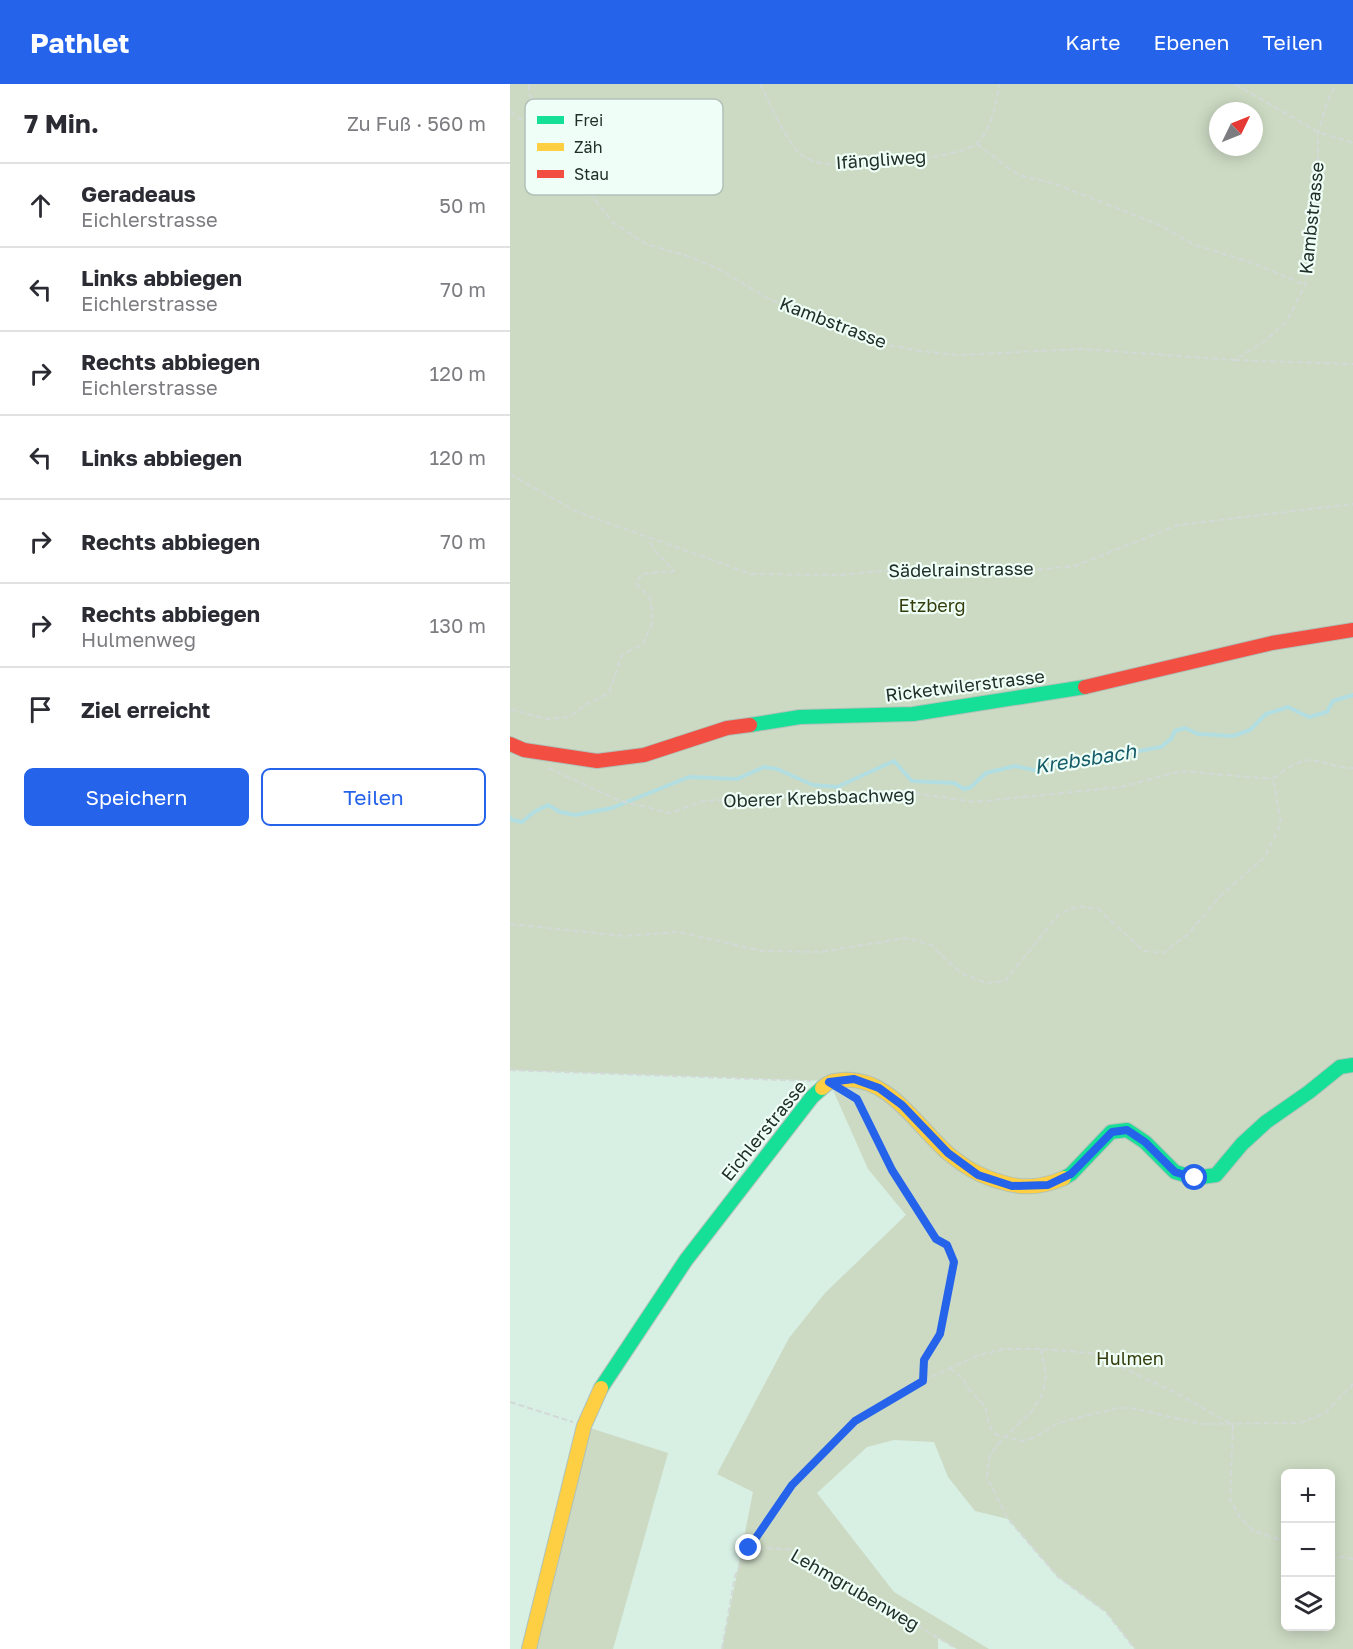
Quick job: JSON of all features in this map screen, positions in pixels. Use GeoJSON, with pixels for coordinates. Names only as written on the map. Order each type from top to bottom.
{"type":"FeatureCollection","features":[{"type":"Feature","properties":{"kind":"street","name":"Ricketwilerstrasse"},"geometry":{"type":"LineString","coordinates":[[510,744],[524,750],[597,761],[644,755],[727,728],[800,717],[913,714],[1082,688],[1272,643],[1353,630]]}},
{"type":"Feature","properties":{"kind":"street","name":"Eichlerstrasse"},"geometry":{"type":"LineString","coordinates":[[529,1649],[584,1426],[605,1380],[686,1260],[812,1097],[829,1082],[854,1079],[879,1088],[902,1105],[948,1153],[978,1175],[1012,1186],[1048,1185],[1071,1174],[1112,1132],[1127,1130],[1145,1142],[1175,1172],[1195,1178],[1216,1175],[1242,1144],[1266,1122],[1340,1067],[1353,1065]]}},
{"type":"Feature","properties":{"kind":"path","name":"Kambstrasse"},"geometry":{"type":"LineString","coordinates":[[529,84],[532,99]]}},
{"type":"Feature","properties":{"kind":"path","name":"Ifängliweg"},"geometry":{"type":"LineString","coordinates":[[760,84],[798,152],[810,159],[830,165],[945,155],[964,151],[977,144]]}},
{"type":"Feature","properties":{"kind":"path"},"geometry":{"type":"LineString","coordinates":[[1000,84],[991,123],[977,144],[1018,175],[1053,183],[1157,224],[1195,245],[1253,263],[1305,285]]}},
{"type":"Feature","properties":{"kind":"path"},"geometry":{"type":"LineString","coordinates":[[1235,84],[1318,132],[1353,143]]}},
{"type":"Feature","properties":{"kind":"path","name":"Kambstrasse"},"geometry":{"type":"LineString","coordinates":[[1234,360],[1265,341],[1287,321],[1305,285],[1318,187],[1318,132],[1336,84]]}},
{"type":"Feature","properties":{"kind":"path"},"geometry":{"type":"LineString","coordinates":[[510,111],[525,123]]}},
{"type":"Feature","properties":{"kind":"path","name":"Kambstrasse"},"geometry":{"type":"LineString","coordinates":[[591,195],[612,222],[646,244],[715,267],[769,299],[878,343],[958,355],[1082,349],[1234,360],[1353,364]]}},
{"type":"Feature","properties":{"kind":"path","name":"Sädelrainstrasse"},"geometry":{"type":"LineString","coordinates":[[510,474],[574,511],[751,574],[839,575],[925,567],[1002,573],[1075,566],[1178,525],[1353,504]]}},
{"type":"Feature","properties":{"kind":"path"},"geometry":{"type":"LineString","coordinates":[[510,709],[547,719],[570,717],[585,705],[609,693],[622,655],[643,644],[653,621],[650,598],[636,583],[642,574],[674,571],[655,551],[648,538]]}},
{"type":"Feature","properties":{"kind":"path"},"geometry":{"type":"LineString","coordinates":[[510,924],[624,936],[679,932],[762,951],[820,952],[907,938],[931,945],[961,973],[986,983],[1005,981],[1059,914],[1079,906],[1098,909],[1144,951],[1163,953],[1188,934],[1221,895],[1265,857],[1281,823],[1272,779],[1291,766],[1310,760],[1342,768],[1353,768]]}},
{"type":"Feature","properties":{"kind":"path","name":"Oberer Krebsbachweg"},"geometry":{"type":"LineString","coordinates":[[541,763],[550,770],[618,800],[670,813],[704,801],[902,791],[974,802],[1121,787],[1181,771],[1272,779]]}},
{"type":"Feature","properties":{"kind":"path"},"geometry":{"type":"LineString","coordinates":[[510,1070],[829,1082]]}},
{"type":"Feature","properties":{"kind":"path"},"geometry":{"type":"LineString","coordinates":[[848,1093],[857,1099],[892,1170],[936,1239],[947,1245],[954,1262],[940,1334],[924,1360],[923,1381]]}},
{"type":"Feature","properties":{"kind":"path"},"geometry":{"type":"LineString","coordinates":[[722,1649],[735,1576],[749,1548],[792,1485],[855,1421],[923,1381],[976,1356],[1004,1349],[1092,1353],[1169,1390],[1233,1425]]}},
{"type":"Feature","properties":{"kind":"path"},"geometry":{"type":"LineString","coordinates":[[1041,1349],[1046,1375],[1043,1393],[1032,1411],[989,1457],[987,1477],[1008,1519],[1058,1577],[1106,1612],[1135,1649]]}},
{"type":"Feature","properties":{"kind":"path"},"geometry":{"type":"LineString","coordinates":[[950,1368],[963,1379],[976,1399],[985,1406],[989,1425],[995,1434],[1022,1441],[1033,1438],[1058,1423],[1077,1416],[1117,1408],[1131,1408],[1202,1424],[1299,1424],[1324,1414],[1353,1384]]}},
{"type":"Feature","properties":{"kind":"path"},"geometry":{"type":"LineString","coordinates":[[510,1402],[584,1426]]}},
{"type":"Feature","properties":{"kind":"path"},"geometry":{"type":"LineString","coordinates":[[1233,1425],[1230,1500],[1240,1517],[1252,1530],[1281,1540]]}},
{"type":"Feature","properties":{"kind":"path","name":"Lehmgrubenweg"},"geometry":{"type":"LineString","coordinates":[[749,1548],[788,1549],[957,1649]]}},
{"type":"Feature","properties":{"kind":"path"},"geometry":{"type":"LineString","coordinates":[[1335,1556],[1353,1559]]}},
{"type":"Feature","properties":{"kind":"green space","name":"Etzberg"},"geometry":{"type":"Polygon","coordinates":[[[510,84],[1353,84],[1353,1649],[1135,1649],[1106,1612],[1058,1577],[1008,1519],[975,1511],[948,1477],[934,1442],[894,1440],[867,1447],[817,1493],[894,1592],[989,1649],[957,1649],[938,1638],[938,1649],[722,1649],[753,1492],[717,1474],[789,1338],[825,1293],[906,1215],[868,1169],[829,1081],[510,1070],[510,84]]]}},
{"type":"Feature","properties":{"kind":"green space"},"geometry":{"type":"Polygon","coordinates":[[[584,1426],[668,1453],[613,1649],[529,1649],[584,1426]]]}},
{"type":"Feature","properties":{"kind":"waterway","name":"Krebsbach"},"geometry":{"type":"LineString","coordinates":[[510,817],[512,820],[522,822],[534,812],[548,805],[560,812],[575,815],[612,808],[689,777],[737,779],[764,767],[777,769],[813,785],[837,787],[894,761],[912,781],[954,783],[964,789],[971,787],[986,773],[1015,766],[1034,770],[1161,747],[1171,739],[1175,731],[1185,728],[1198,734],[1233,736],[1250,730],[1266,714],[1288,707],[1309,717],[1327,712],[1333,701],[1353,695]]}},
{"type":"Feature","properties":{"kind":"traffic: fast"},"geometry":{"type":"LineString","coordinates":[[750,725],[800,717],[913,714],[1085,687]]}},
{"type":"Feature","properties":{"kind":"traffic: fast"},"geometry":{"type":"LineString","coordinates":[[1064,1178],[1071,1174],[1111,1132],[1127,1130],[1145,1142],[1175,1172],[1195,1178],[1216,1175],[1242,1144],[1266,1122],[1340,1067],[1353,1065]]}},
{"type":"Feature","properties":{"kind":"traffic: fast"},"geometry":{"type":"LineString","coordinates":[[601,1388],[686,1260],[812,1097],[822,1088]]}},
{"type":"Feature","properties":{"kind":"traffic: slow"},"geometry":{"type":"LineString","coordinates":[[822,1088],[831,1082],[842,1080],[859,1081],[874,1086],[902,1105],[949,1154],[986,1177],[1025,1186],[1041,1185],[1064,1178]]}},
{"type":"Feature","properties":{"kind":"traffic: slow"},"geometry":{"type":"LineString","coordinates":[[529,1649],[584,1426],[601,1388]]}},
{"type":"Feature","properties":{"kind":"traffic: jam"},"geometry":{"type":"LineString","coordinates":[[1085,687],[1272,643],[1353,630]]}},
{"type":"Feature","properties":{"kind":"traffic: jam"},"geometry":{"type":"LineString","coordinates":[[510,744],[524,750],[597,761],[644,755],[727,728],[750,725]]}},
{"type":"Feature","properties":{"kind":"route"},"geometry":{"type":"LineString","coordinates":[[749,1548],[792,1485],[855,1421],[923,1381],[924,1360],[940,1334],[954,1262],[947,1245],[936,1239],[892,1170],[857,1099],[829,1082],[854,1079],[879,1088],[902,1105],[948,1153],[978,1175],[1012,1186],[1048,1185],[1071,1174],[1112,1132],[1127,1130],[1145,1142],[1175,1172],[1195,1178]]}},
{"type":"Feature","properties":{"kind":"park label","name":"Hulmen"},"geometry":{"type":"Point","coordinates":[1130,1359]}}]}
